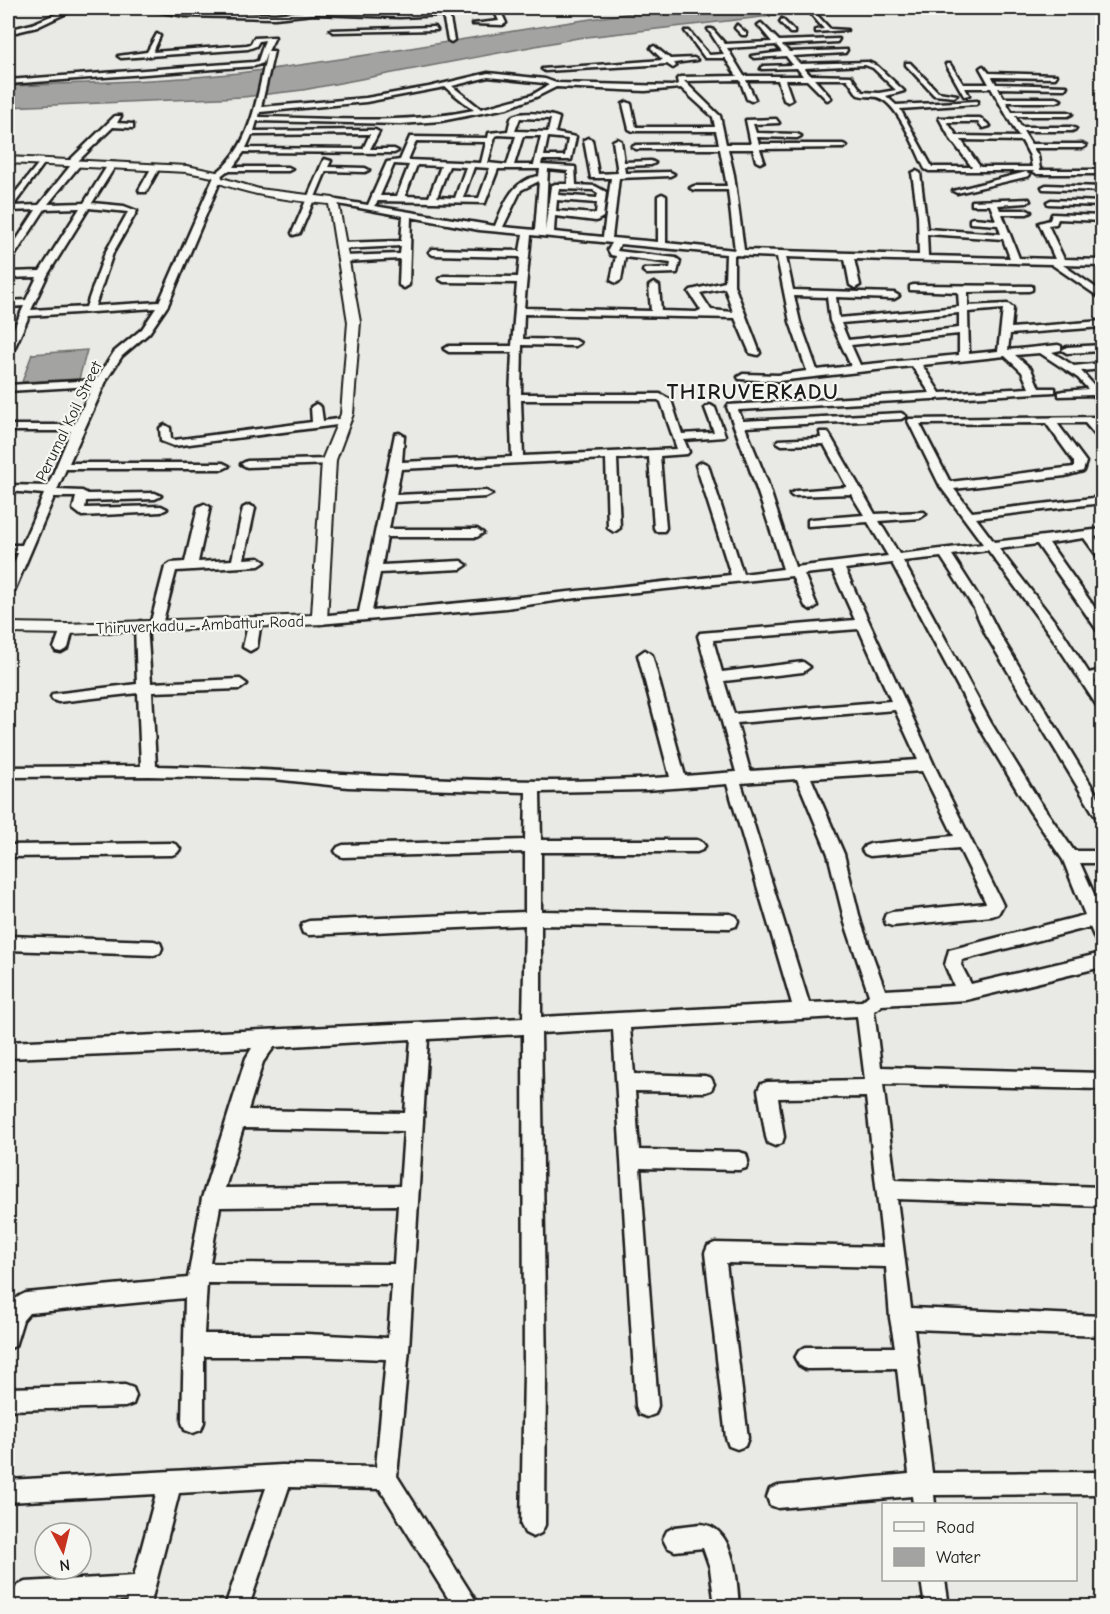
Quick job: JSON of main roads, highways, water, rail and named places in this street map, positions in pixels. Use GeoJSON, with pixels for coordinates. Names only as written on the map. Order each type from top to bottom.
{"type":"FeatureCollection","features":[{"type":"Feature","properties":{"kind":"main road","name":"Thiruverkadu - Ambattur Road"},"geometry":{"type":"LineString","coordinates":[[8,160],[187,169],[277,195],[333,201],[354,322],[347,414],[329,462],[319,620],[67,629],[8,628]]}},
{"type":"Feature","properties":{"kind":"water"},"geometry":{"type":"Polygon","coordinates":[[[669,8],[842,8],[578,38],[303,90],[243,97],[8,107],[8,86],[152,80],[239,73],[669,8]]]}},
{"type":"Feature","properties":{"kind":"water"},"geometry":{"type":"Polygon","coordinates":[[[87,350],[79,379],[22,382],[32,354],[87,350]]]}},
{"type":"Feature","properties":{"kind":"district","name":"THIRUVERKADU"},"geometry":{"type":"Point","coordinates":[753,391]}}]}
